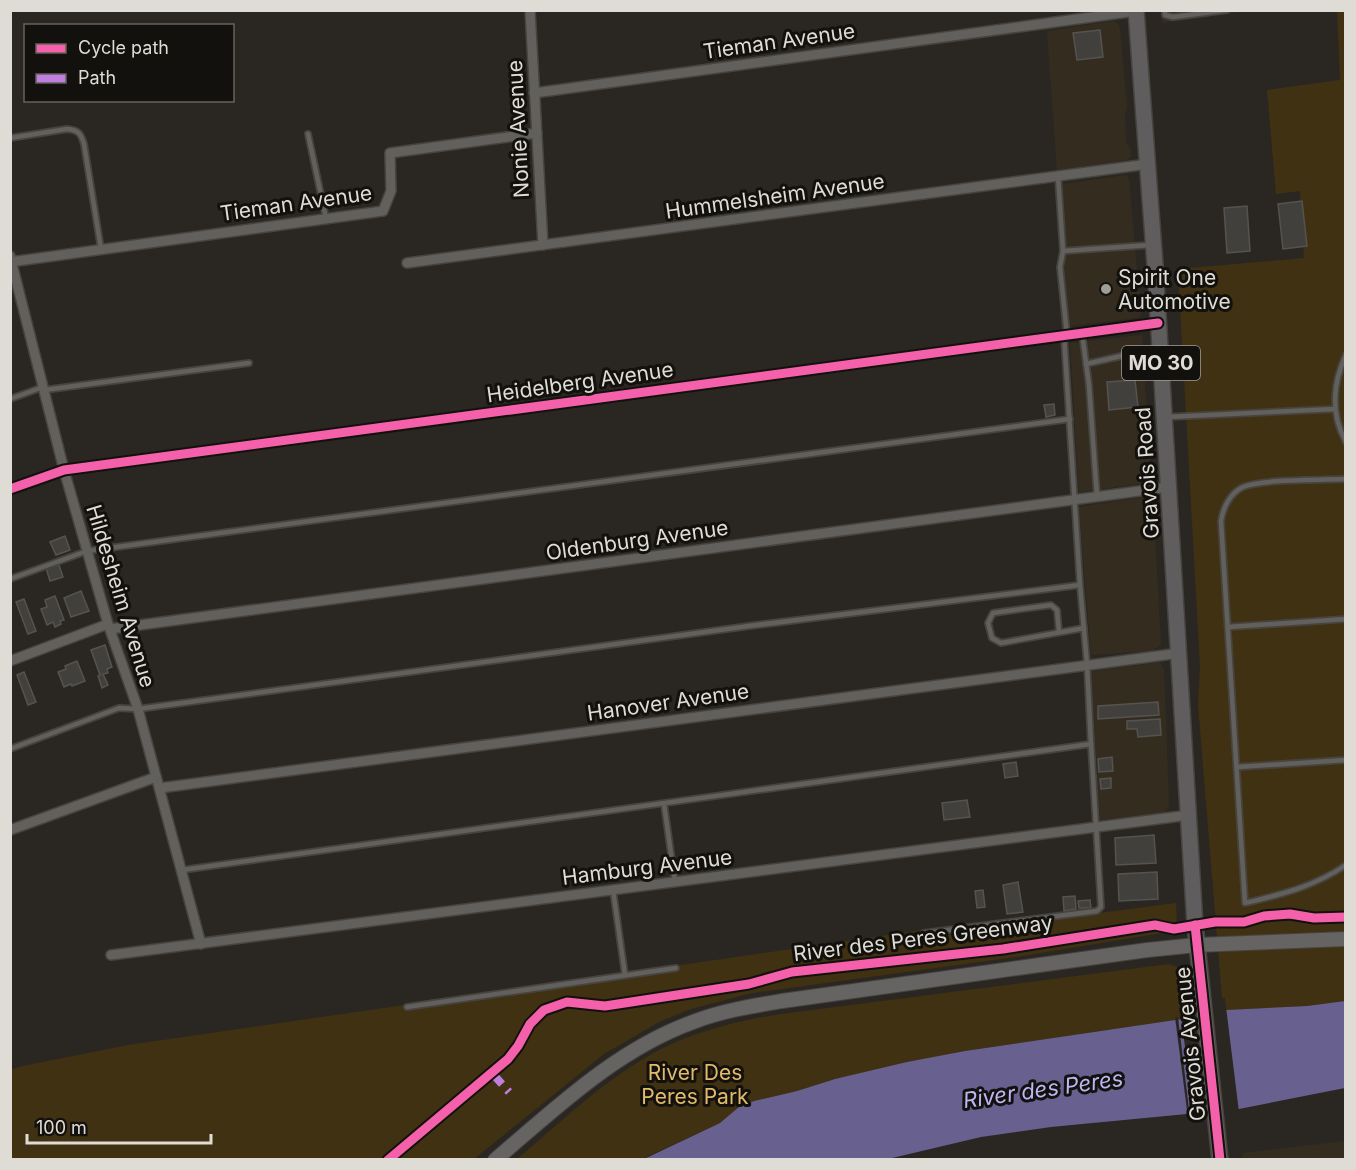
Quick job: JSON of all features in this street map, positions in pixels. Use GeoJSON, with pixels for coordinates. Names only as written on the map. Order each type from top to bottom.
{"type":"FeatureCollection","features":[{"type":"Feature","properties":{"kind":"main road","name":"Gravois Road"},"geometry":{"type":"LineString","coordinates":[[1136,11],[1183,716]]}},
{"type":"Feature","properties":{"kind":"main road","name":"Gravois Avenue"},"geometry":{"type":"LineString","coordinates":[[1183,716],[1197,945],[1220,1160]]}},
{"type":"Feature","properties":{"kind":"main road"},"geometry":{"type":"LineString","coordinates":[[495,1160],[580,1088],[615,1062],[653,1039],[715,1014],[782,1001],[1099,956],[1197,945],[1346,939]]}},
{"type":"Feature","properties":{"kind":"street","name":"Nonie Avenue"},"geometry":{"type":"LineString","coordinates":[[530,10],[543,245]]}},
{"type":"Feature","properties":{"kind":"street","name":"Tieman Avenue"},"geometry":{"type":"LineString","coordinates":[[534,93],[1069,15],[1136,11]]}},
{"type":"Feature","properties":{"kind":"street","name":"Tieman Avenue"},"geometry":{"type":"LineString","coordinates":[[11,260],[383,211],[391,191],[390,153],[537,134]]}},
{"type":"Feature","properties":{"kind":"street","name":"Hummelsheim Avenue"},"geometry":{"type":"LineString","coordinates":[[407,263],[1148,164]]}},
{"type":"Feature","properties":{"kind":"street","name":"Hildesheim Avenue"},"geometry":{"type":"LineString","coordinates":[[11,260],[64,470],[109,627],[138,709],[201,944]]}},
{"type":"Feature","properties":{"kind":"street","name":"Heidelberg Avenue"},"geometry":{"type":"LineString","coordinates":[[10,489],[64,470],[1158,323]]}},
{"type":"Feature","properties":{"kind":"street","name":"Oldenburg Avenue"},"geometry":{"type":"LineString","coordinates":[[10,661],[109,627],[1169,487]]}},
{"type":"Feature","properties":{"kind":"street","name":"Hanover Avenue"},"geometry":{"type":"LineString","coordinates":[[160,788],[1180,653]]}},
{"type":"Feature","properties":{"kind":"street"},"geometry":{"type":"LineString","coordinates":[[10,830],[156,777]]}},
{"type":"Feature","properties":{"kind":"street","name":"Hamburg Avenue"},"geometry":{"type":"LineString","coordinates":[[111,955],[1189,815]]}},
{"type":"Feature","properties":{"kind":"lane"},"geometry":{"type":"LineString","coordinates":[[1136,11],[1145,10]]}},
{"type":"Feature","properties":{"kind":"lane"},"geometry":{"type":"LineString","coordinates":[[1165,10],[1165,15],[1173,18],[1227,10]]}},
{"type":"Feature","properties":{"kind":"lane"},"geometry":{"type":"LineString","coordinates":[[10,138],[67,129],[81,134],[101,249]]}},
{"type":"Feature","properties":{"kind":"lane"},"geometry":{"type":"LineString","coordinates":[[308,134],[326,218]]}},
{"type":"Feature","properties":{"kind":"lane"},"geometry":{"type":"LineString","coordinates":[[924,933],[1097,911],[1101,907],[1060,267],[1063,251],[1058,176]]}},
{"type":"Feature","properties":{"kind":"lane"},"geometry":{"type":"LineString","coordinates":[[1063,251],[1153,245]]}},
{"type":"Feature","properties":{"kind":"lane"},"geometry":{"type":"LineString","coordinates":[[1082,333],[1097,496]]}},
{"type":"Feature","properties":{"kind":"lane"},"geometry":{"type":"LineString","coordinates":[[1086,364],[1130,354]]}},
{"type":"Feature","properties":{"kind":"lane"},"geometry":{"type":"LineString","coordinates":[[1346,355],[1336,382],[1335,409],[1341,433],[1346,442]]}},
{"type":"Feature","properties":{"kind":"lane"},"geometry":{"type":"LineString","coordinates":[[10,399],[43,388],[249,363]]}},
{"type":"Feature","properties":{"kind":"lane"},"geometry":{"type":"LineString","coordinates":[[1164,417],[1335,409]]}},
{"type":"Feature","properties":{"kind":"lane"},"geometry":{"type":"LineString","coordinates":[[10,579],[87,551],[1070,419]]}},
{"type":"Feature","properties":{"kind":"lane"},"geometry":{"type":"LineString","coordinates":[[1346,479],[1243,487],[1227,502],[1221,521],[1245,903],[1292,892],[1317,882],[1346,865]]}},
{"type":"Feature","properties":{"kind":"lane"},"geometry":{"type":"LineString","coordinates":[[10,749],[119,708],[138,709],[749,626],[1080,585]]}},
{"type":"Feature","properties":{"kind":"lane"},"geometry":{"type":"LineString","coordinates":[[1059,632],[1057,610],[1051,604],[993,613],[988,623],[992,638],[1001,643],[1084,628]]}},
{"type":"Feature","properties":{"kind":"lane"},"geometry":{"type":"LineString","coordinates":[[1228,627],[1346,619]]}},
{"type":"Feature","properties":{"kind":"lane"},"geometry":{"type":"LineString","coordinates":[[182,870],[1090,744]]}},
{"type":"Feature","properties":{"kind":"lane"},"geometry":{"type":"LineString","coordinates":[[1237,767],[1346,759]]}},
{"type":"Feature","properties":{"kind":"lane"},"geometry":{"type":"LineString","coordinates":[[664,804],[675,882]]}},
{"type":"Feature","properties":{"kind":"lane"},"geometry":{"type":"LineString","coordinates":[[613,890],[625,975]]}},
{"type":"Feature","properties":{"kind":"lane"},"geometry":{"type":"LineString","coordinates":[[407,1007],[676,968]]}},
{"type":"Feature","properties":{"kind":"shaded area"},"geometry":{"type":"Polygon","coordinates":[[[1162,10],[1250,11],[1162,23],[1162,10]]]}},
{"type":"Feature","properties":{"kind":"shaded area"},"geometry":{"type":"Polygon","coordinates":[[[1113,21],[1120,29],[1127,106],[1126,142],[1131,150],[1131,156],[1127,160],[1057,170],[1047,31],[1113,21]]]}},
{"type":"Feature","properties":{"kind":"shaded area"},"geometry":{"type":"Polygon","coordinates":[[[1126,175],[1129,179],[1141,314],[1137,318],[1061,327],[1058,260],[1060,249],[1055,185],[1126,175]]]}},
{"type":"Feature","properties":{"kind":"shaded area"},"geometry":{"type":"Polygon","coordinates":[[[1142,335],[1151,482],[1079,492],[1070,343],[1142,335]]]}},
{"type":"Feature","properties":{"kind":"shaded area"},"geometry":{"type":"Polygon","coordinates":[[[1146,497],[1153,502],[1161,644],[1153,651],[1091,655],[1079,507],[1146,497]]]}},
{"type":"Feature","properties":{"kind":"shaded area"},"geometry":{"type":"Polygon","coordinates":[[[1160,662],[1164,669],[1169,805],[1166,811],[1161,813],[1100,820],[1091,672],[1160,662]]]}},
{"type":"Feature","properties":{"kind":"shaded area"},"geometry":{"type":"Polygon","coordinates":[[[1345,1141],[1345,1159],[1243,1159],[1242,1153],[1345,1141]]]}},
{"type":"Feature","properties":{"kind":"green space"},"geometry":{"type":"Polygon","coordinates":[[[1337,11],[1345,11],[1345,1001],[1307,1006],[1226,1010],[1225,998],[1222,998],[1198,705],[1200,666],[1178,269],[1304,258],[1300,191],[1276,194],[1267,90],[1340,80],[1337,11]]]}},
{"type":"Feature","properties":{"kind":"green space","name":"River Des Peres Park"},"geometry":{"type":"Polygon","coordinates":[[[1176,903],[1176,924],[1168,932],[1016,957],[752,993],[691,1009],[659,1022],[604,1054],[474,1159],[11,1159],[10,1070],[22,1066],[128,1045],[922,930],[923,936],[1176,903]]]}},
{"type":"Feature","properties":{"kind":"green space","name":"River Des Peres Park"},"geometry":{"type":"Polygon","coordinates":[[[1169,964],[1177,967],[1183,1003],[1180,1004],[1182,1019],[965,1051],[835,1079],[754,1101],[720,1123],[642,1159],[516,1160],[616,1077],[660,1050],[707,1031],[781,1014],[1169,964]]]}},
{"type":"Feature","properties":{"kind":"water","name":"River des Peres"},"geometry":{"type":"Polygon","coordinates":[[[1345,1001],[1345,1088],[1239,1109],[1051,1127],[981,1137],[888,1159],[642,1160],[720,1123],[739,1107],[754,1101],[907,1062],[965,1051],[1182,1019],[1226,1010],[1307,1006],[1345,1001]]]}},
{"type":"Feature","properties":{"kind":"pier"},"geometry":{"type":"Polygon","coordinates":[[[1226,1007],[1239,1112],[1194,1117],[1181,1016],[1226,1007]]]}},
{"type":"Feature","properties":{"kind":"pier"},"geometry":{"type":"Polygon","coordinates":[[[1175,1017],[1178,1017],[1190,1118],[1188,1118],[1175,1017]]]}},
{"type":"Feature","properties":{"kind":"building"},"geometry":{"type":"Polygon","coordinates":[[[1100,30],[1103,57],[1077,60],[1073,33],[1100,30]]]}},
{"type":"Feature","properties":{"kind":"building"},"geometry":{"type":"Polygon","coordinates":[[[1302,201],[1307,246],[1283,249],[1278,204],[1302,201]]]}},
{"type":"Feature","properties":{"kind":"building"},"geometry":{"type":"Polygon","coordinates":[[[1247,206],[1250,251],[1227,253],[1224,208],[1247,206]]]}},
{"type":"Feature","properties":{"kind":"building"},"geometry":{"type":"Polygon","coordinates":[[[1135,380],[1138,407],[1109,410],[1107,382],[1135,380]]]}},
{"type":"Feature","properties":{"kind":"building"},"geometry":{"type":"Polygon","coordinates":[[[1054,404],[1055,415],[1046,417],[1044,405],[1054,404]]]}},
{"type":"Feature","properties":{"kind":"building"},"geometry":{"type":"Polygon","coordinates":[[[65,536],[70,550],[56,555],[50,542],[65,536]]]}},
{"type":"Feature","properties":{"kind":"building"},"geometry":{"type":"Polygon","coordinates":[[[59,565],[63,577],[50,581],[46,568],[59,565]]]}},
{"type":"Feature","properties":{"kind":"building"},"geometry":{"type":"Polygon","coordinates":[[[81,591],[89,611],[71,617],[64,598],[81,591]]]}},
{"type":"Feature","properties":{"kind":"building"},"geometry":{"type":"Polygon","coordinates":[[[55,596],[64,620],[55,627],[53,622],[47,625],[41,609],[47,607],[45,600],[55,596]]]}},
{"type":"Feature","properties":{"kind":"building"},"geometry":{"type":"Polygon","coordinates":[[[24,599],[36,631],[28,634],[16,602],[24,599]]]}},
{"type":"Feature","properties":{"kind":"building"},"geometry":{"type":"Polygon","coordinates":[[[105,645],[112,667],[107,669],[108,673],[103,674],[108,685],[102,688],[91,650],[105,645]]]}},
{"type":"Feature","properties":{"kind":"building"},"geometry":{"type":"Polygon","coordinates":[[[77,661],[85,681],[64,687],[58,672],[77,661]]]}},
{"type":"Feature","properties":{"kind":"building"},"geometry":{"type":"Polygon","coordinates":[[[24,672],[36,702],[28,705],[17,675],[24,672]]]}},
{"type":"Feature","properties":{"kind":"building"},"geometry":{"type":"Polygon","coordinates":[[[1158,702],[1159,715],[1098,719],[1098,706],[1158,702]]]}},
{"type":"Feature","properties":{"kind":"building"},"geometry":{"type":"Polygon","coordinates":[[[1160,719],[1161,735],[1138,737],[1137,729],[1127,729],[1127,721],[1160,719]]]}},
{"type":"Feature","properties":{"kind":"building"},"geometry":{"type":"Polygon","coordinates":[[[1112,757],[1113,771],[1099,772],[1098,759],[1112,757]]]}},
{"type":"Feature","properties":{"kind":"building"},"geometry":{"type":"Polygon","coordinates":[[[1016,762],[1018,776],[1005,778],[1003,764],[1016,762]]]}},
{"type":"Feature","properties":{"kind":"building"},"geometry":{"type":"Polygon","coordinates":[[[1111,778],[1111,788],[1101,789],[1100,779],[1111,778]]]}},
{"type":"Feature","properties":{"kind":"building"},"geometry":{"type":"Polygon","coordinates":[[[967,800],[970,817],[944,820],[942,803],[967,800]]]}},
{"type":"Feature","properties":{"kind":"building"},"geometry":{"type":"Polygon","coordinates":[[[1154,835],[1156,863],[1116,865],[1115,838],[1154,835]]]}},
{"type":"Feature","properties":{"kind":"building"},"geometry":{"type":"Polygon","coordinates":[[[1157,872],[1158,899],[1119,901],[1118,874],[1157,872]]]}},
{"type":"Feature","properties":{"kind":"building"},"geometry":{"type":"Polygon","coordinates":[[[1018,882],[1023,912],[1007,914],[1003,885],[1018,882]]]}},
{"type":"Feature","properties":{"kind":"building"},"geometry":{"type":"Polygon","coordinates":[[[983,890],[985,907],[977,908],[975,891],[983,890]]]}},
{"type":"Feature","properties":{"kind":"building"},"geometry":{"type":"Polygon","coordinates":[[[1075,896],[1076,909],[1064,911],[1063,897],[1075,896]]]}},
{"type":"Feature","properties":{"kind":"building"},"geometry":{"type":"Polygon","coordinates":[[[1090,900],[1091,908],[1079,908],[1078,901],[1090,900]]]}},
{"type":"Feature","properties":{"kind":"marked path"},"geometry":{"type":"LineString","coordinates":[[492,1073],[509,1092]]}},
{"type":"Feature","properties":{"kind":"cycle path"},"geometry":{"type":"LineString","coordinates":[[10,489],[64,470],[1158,323]]}},
{"type":"Feature","properties":{"kind":"cycle path","name":"River des Peres Greenway"},"geometry":{"type":"LineString","coordinates":[[388,1160],[508,1059],[530,1024],[544,1010],[567,1002],[605,1006],[749,984],[792,972],[1003,949],[1155,925],[1174,929],[1215,922],[1244,922],[1264,916],[1290,914],[1314,918],[1346,917]]}},
{"type":"Feature","properties":{"kind":"cycle path"},"geometry":{"type":"LineString","coordinates":[[1195,925],[1220,1160]]}},
{"type":"Feature","properties":{"kind":"place","name":"Spirit One Automotive"},"geometry":{"type":"Point","coordinates":[1106,289]}}]}
